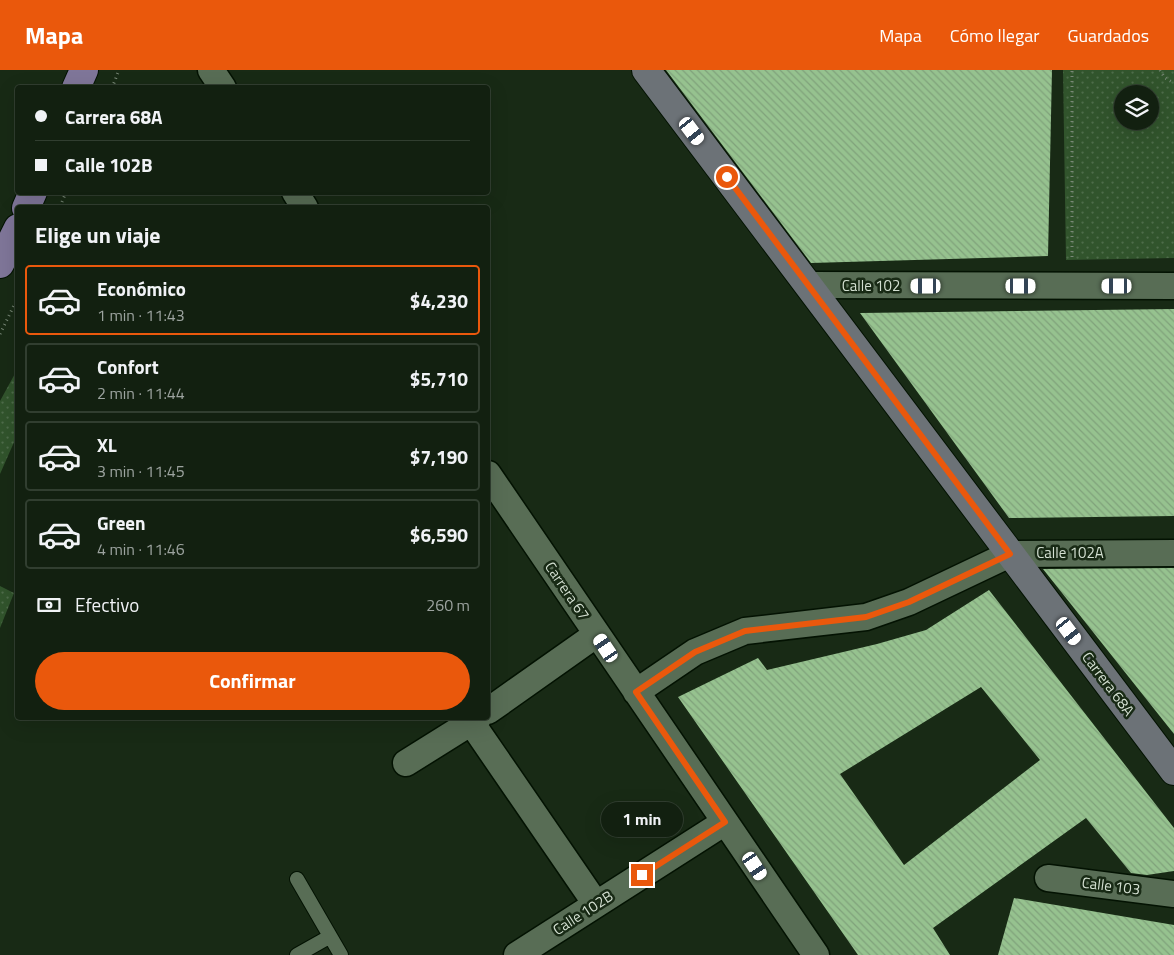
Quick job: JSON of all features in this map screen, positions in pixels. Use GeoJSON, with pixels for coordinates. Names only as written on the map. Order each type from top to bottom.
{"type":"FeatureCollection","features":[{"type":"Feature","properties":{"kind":"main road"},"geometry":{"type":"LineString","coordinates":[[77,85],[84,70]]}},
{"type":"Feature","properties":{"kind":"main road"},"geometry":{"type":"LineString","coordinates":[[0,264],[15,234]]}},
{"type":"Feature","properties":{"kind":"street"},"geometry":{"type":"LineString","coordinates":[[211,70],[221,85]]}},
{"type":"Feature","properties":{"kind":"street","name":"Carrera 68A"},"geometry":{"type":"LineString","coordinates":[[646,70],[1174,771]]}},
{"type":"Feature","properties":{"kind":"street","name":"Calle 102"},"geometry":{"type":"LineString","coordinates":[[808,285],[1174,286]]}},
{"type":"Feature","properties":{"kind":"street","name":"Carrera 67"},"geometry":{"type":"LineString","coordinates":[[490,477],[816,955]]}},
{"type":"Feature","properties":{"kind":"street","name":"Calle 102A"},"geometry":{"type":"LineString","coordinates":[[636,692],[695,652],[745,631],[866,617],[909,602],[1010,554],[1174,553]]}},
{"type":"Feature","properties":{"kind":"street"},"geometry":{"type":"LineString","coordinates":[[490,709],[597,634]]}},
{"type":"Feature","properties":{"kind":"street"},"geometry":{"type":"LineString","coordinates":[[406,763],[474,720]]}},
{"type":"Feature","properties":{"kind":"street"},"geometry":{"type":"LineString","coordinates":[[481,720],[596,904]]}},
{"type":"Feature","properties":{"kind":"street","name":"Calle 102B"},"geometry":{"type":"LineString","coordinates":[[517,955],[725,822]]}},
{"type":"Feature","properties":{"kind":"street","name":"Calle 103"},"geometry":{"type":"LineString","coordinates":[[1048,878],[1174,894]]}},
{"type":"Feature","properties":{"kind":"lane"},"geometry":{"type":"LineString","coordinates":[[297,879],[340,955]]}},
{"type":"Feature","properties":{"kind":"lane"},"geometry":{"type":"LineString","coordinates":[[297,955],[329,937]]}},
{"type":"Feature","properties":{"kind":"path"},"geometry":{"type":"LineString","coordinates":[[113,85],[119,70]]}},
{"type":"Feature","properties":{"kind":"path"},"geometry":{"type":"LineString","coordinates":[[1072,70],[1072,266]]}},
{"type":"Feature","properties":{"kind":"path"},"geometry":{"type":"LineString","coordinates":[[1160,70],[1165,78],[1174,83]]}},
{"type":"Feature","properties":{"kind":"path"},"geometry":{"type":"LineString","coordinates":[[0,334],[15,303]]}},
{"type":"Feature","properties":{"kind":"green space"},"geometry":{"type":"Polygon","coordinates":[[[1063,70],[1174,70],[1174,258],[1066,260],[1063,70]]]}},
{"type":"Feature","properties":{"kind":"green space"},"geometry":{"type":"Polygon","coordinates":[[[15,374],[15,440],[0,474],[0,401],[15,374]]]}},
{"type":"Feature","properties":{"kind":"green space"},"geometry":{"type":"Polygon","coordinates":[[[0,586],[14,593],[0,628],[0,586]]]}},
{"type":"Feature","properties":{"kind":"building"},"geometry":{"type":"Polygon","coordinates":[[[666,70],[1052,70],[1048,256],[811,263],[666,70]]]}},
{"type":"Feature","properties":{"kind":"building"},"geometry":{"type":"Polygon","coordinates":[[[1174,309],[1174,516],[1009,518],[860,313],[1174,309]]]}},
{"type":"Feature","properties":{"kind":"building"},"geometry":{"type":"Polygon","coordinates":[[[1174,568],[1174,734],[1043,569],[1174,568]]]}},
{"type":"Feature","properties":{"kind":"building"},"geometry":{"type":"Polygon","coordinates":[[[989,590],[1174,828],[1174,871],[1147,875],[1131,873],[1086,818],[933,928],[950,955],[858,955],[678,697],[758,658],[767,670],[877,644],[926,630],[989,590]],[[981,687],[840,774],[904,865],[1040,760],[981,687]]]}},
{"type":"Feature","properties":{"kind":"building"},"geometry":{"type":"Polygon","coordinates":[[[1014,898],[1174,925],[1174,955],[998,955],[1014,898]]]}},
{"type":"Feature","properties":{"kind":"route"},"geometry":{"type":"LineString","coordinates":[[642,875],[725,822],[636,692],[695,652],[745,631],[866,617],[909,602],[1010,554],[727,177]]}}]}
